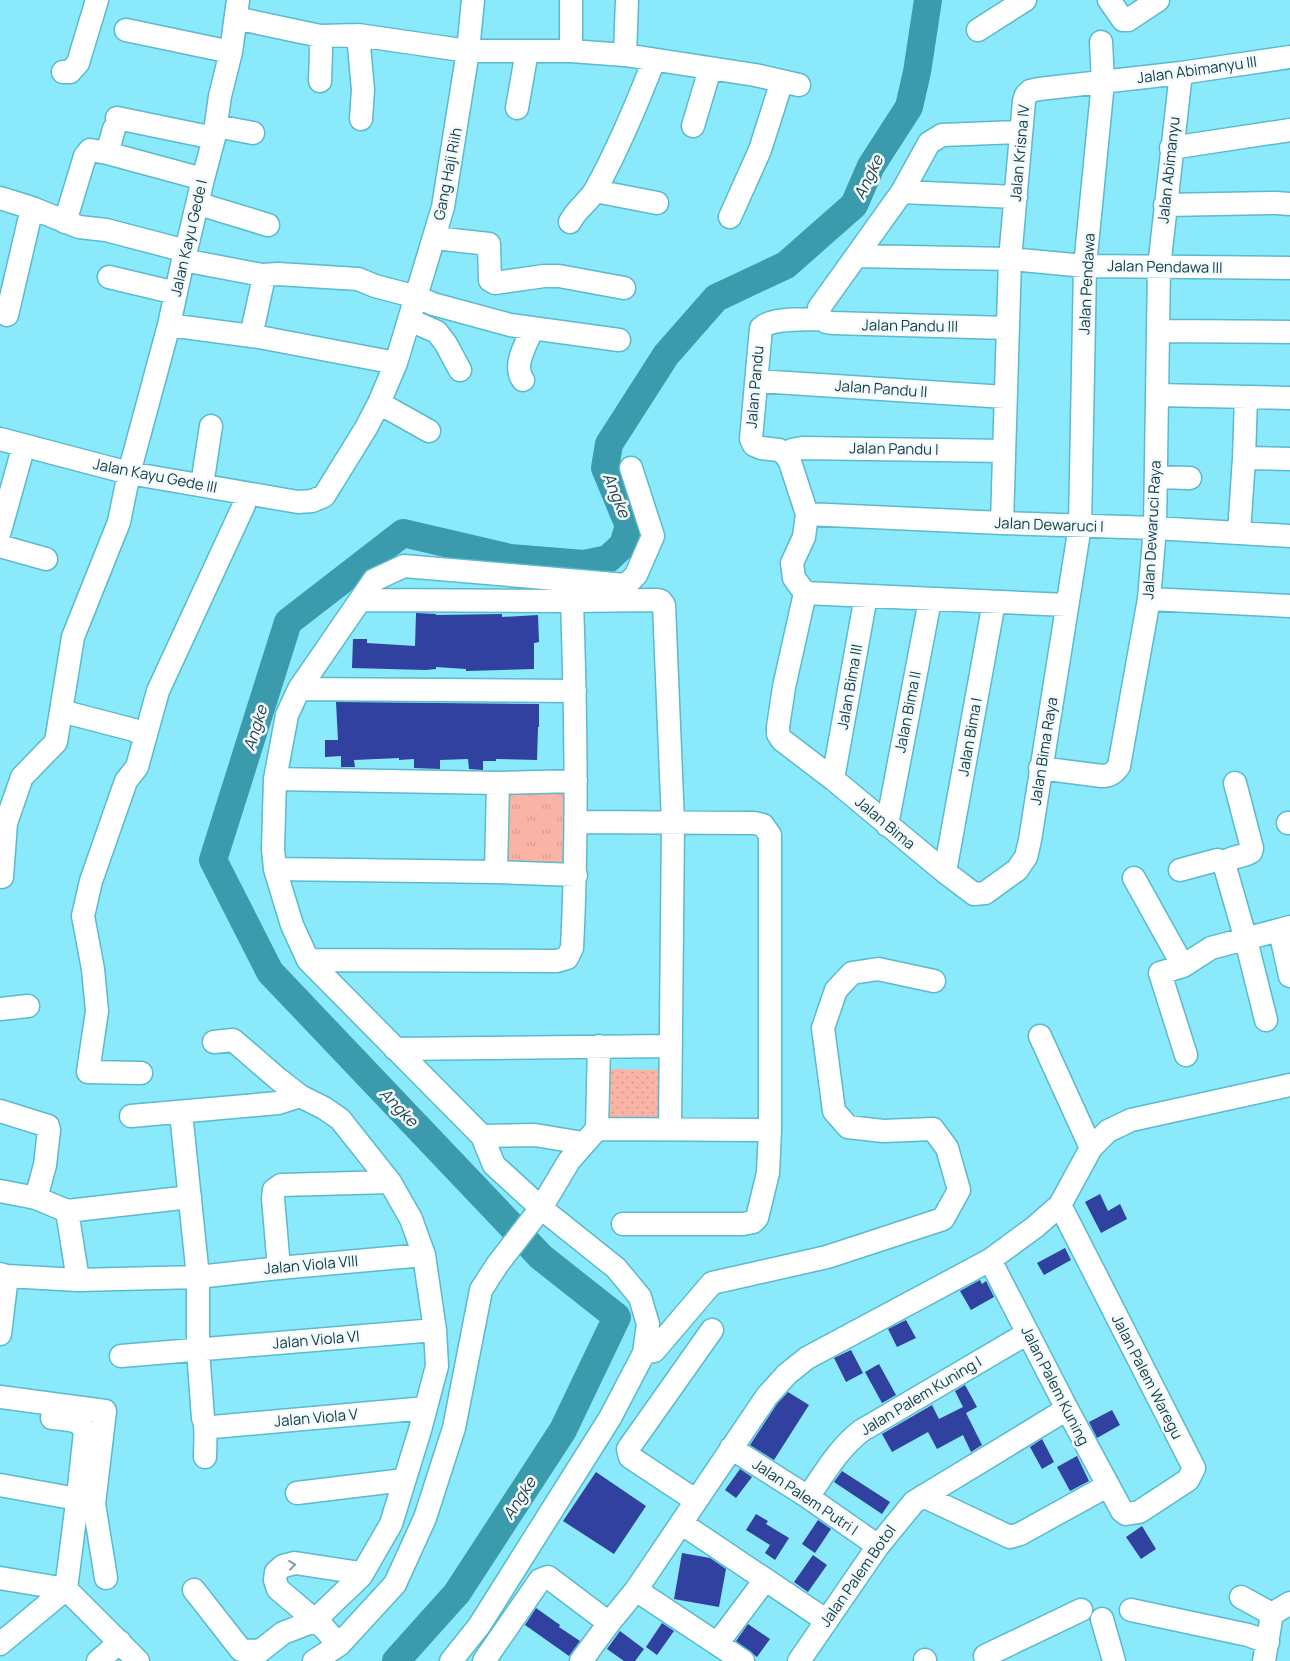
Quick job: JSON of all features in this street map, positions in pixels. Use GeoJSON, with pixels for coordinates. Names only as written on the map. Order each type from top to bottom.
{"type":"FeatureCollection","features":[{"type":"Feature","properties":{"kind":"street"},"geometry":{"type":"LineString","coordinates":[[63,72],[70,72],[78,63],[97,0]]}},
{"type":"Feature","properties":{"kind":"street","name":"Gang Haji Riih"},"geometry":{"type":"LineString","coordinates":[[312,501],[324,496],[332,485],[379,403],[396,362],[410,320],[443,207],[468,51],[474,0]]}},
{"type":"Feature","properties":{"kind":"street"},"geometry":{"type":"LineString","coordinates":[[571,0],[571,51]]}},
{"type":"Feature","properties":{"kind":"street"},"geometry":{"type":"LineString","coordinates":[[625,55],[628,0]]}},
{"type":"Feature","properties":{"kind":"street"},"geometry":{"type":"LineString","coordinates":[[978,30],[1025,0]]}},
{"type":"Feature","properties":{"kind":"street"},"geometry":{"type":"LineString","coordinates":[[1109,0],[1124,20],[1128,20],[1158,0]]}},
{"type":"Feature","properties":{"kind":"street"},"geometry":{"type":"LineString","coordinates":[[237,8],[245,20],[320,36],[358,35],[468,51],[571,51],[625,55],[733,71],[790,83],[730,217]]}},
{"type":"Feature","properties":{"kind":"street","name":"Jalan Kayu Gede I"},"geometry":{"type":"LineString","coordinates":[[2,877],[6,824],[22,778],[56,742],[73,637],[119,522],[129,473],[169,325],[215,132],[220,96],[231,52],[237,8]]}},
{"type":"Feature","properties":{"kind":"street"},"geometry":{"type":"LineString","coordinates":[[126,30],[231,52]]}},
{"type":"Feature","properties":{"kind":"street"},"geometry":{"type":"LineString","coordinates":[[358,35],[363,90],[361,119]]}},
{"type":"Feature","properties":{"kind":"street"},"geometry":{"type":"LineString","coordinates":[[320,36],[320,81]]}},
{"type":"Feature","properties":{"kind":"street","name":"Jalan Pendawa"},"geometry":{"type":"LineString","coordinates":[[1080,526],[1085,266],[1103,82],[1101,42]]}},
{"type":"Feature","properties":{"kind":"street"},"geometry":{"type":"LineString","coordinates":[[517,108],[527,51]]}},
{"type":"Feature","properties":{"kind":"street","name":"Jalan Abimanyu III"},"geometry":{"type":"LineString","coordinates":[[1103,82],[1180,73],[1290,56]]}},
{"type":"Feature","properties":{"kind":"street"},"geometry":{"type":"LineString","coordinates":[[570,222],[595,190],[629,122],[654,60]]}},
{"type":"Feature","properties":{"kind":"street"},"geometry":{"type":"LineString","coordinates":[[693,126],[710,69]]}},
{"type":"Feature","properties":{"kind":"street","name":"Jalan Abimanyu"},"geometry":{"type":"LineString","coordinates":[[1159,267],[1180,73]]}},
{"type":"Feature","properties":{"kind":"street","name":"Jalan Krisna IV"},"geometry":{"type":"LineString","coordinates":[[1010,259],[1020,132],[1026,95],[1030,91],[1103,82]]}},
{"type":"Feature","properties":{"kind":"street"},"geometry":{"type":"LineString","coordinates":[[100,152],[115,123],[215,132],[253,133]]}},
{"type":"Feature","properties":{"kind":"street"},"geometry":{"type":"LineString","coordinates":[[1171,148],[1290,130]]}},
{"type":"Feature","properties":{"kind":"street"},"geometry":{"type":"LineString","coordinates":[[820,316],[819,308],[902,192],[929,143],[942,135],[1020,132]]}},
{"type":"Feature","properties":{"kind":"street"},"geometry":{"type":"LineString","coordinates":[[65,222],[85,156],[88,152],[100,152],[203,179]]}},
{"type":"Feature","properties":{"kind":"street"},"geometry":{"type":"LineString","coordinates":[[595,190],[657,203]]}},
{"type":"Feature","properties":{"kind":"street"},"geometry":{"type":"LineString","coordinates":[[902,192],[1016,197]]}},
{"type":"Feature","properties":{"kind":"street"},"geometry":{"type":"LineString","coordinates":[[0,198],[32,208],[79,227],[106,230],[185,255],[262,275],[278,274],[358,279],[375,286],[417,297],[433,304],[510,325],[619,340]]}},
{"type":"Feature","properties":{"kind":"street"},"geometry":{"type":"LineString","coordinates":[[198,202],[268,225]]}},
{"type":"Feature","properties":{"kind":"street"},"geometry":{"type":"LineString","coordinates":[[1165,205],[1285,202]]}},
{"type":"Feature","properties":{"kind":"street"},"geometry":{"type":"LineString","coordinates":[[7,315],[32,208]]}},
{"type":"Feature","properties":{"kind":"street"},"geometry":{"type":"LineString","coordinates":[[435,238],[489,244],[490,280],[494,283],[544,276],[559,276],[624,288]]}},
{"type":"Feature","properties":{"kind":"street","name":"Jalan Pendawa III"},"geometry":{"type":"LineString","coordinates":[[857,256],[1010,259],[1085,266],[1290,268]]}},
{"type":"Feature","properties":{"kind":"street"},"geometry":{"type":"LineString","coordinates":[[1002,524],[1010,259]]}},
{"type":"Feature","properties":{"kind":"street","name":"Jalan Dewaruci Raya"},"geometry":{"type":"LineString","coordinates":[[1040,768],[1108,776],[1119,766],[1148,599],[1155,528],[1159,267]]}},
{"type":"Feature","properties":{"kind":"street"},"geometry":{"type":"LineString","coordinates":[[251,336],[262,286],[262,275]]}},
{"type":"Feature","properties":{"kind":"street"},"geometry":{"type":"LineString","coordinates":[[109,277],[176,293]]}},
{"type":"Feature","properties":{"kind":"street","name":"Jalan Pandu III"},"geometry":{"type":"LineString","coordinates":[[820,316],[826,322],[832,324],[1007,328]]}},
{"type":"Feature","properties":{"kind":"street","name":"Jalan Pandu"},"geometry":{"type":"LineString","coordinates":[[784,454],[779,450],[761,448],[754,445],[751,439],[761,328],[773,321],[820,316]]}},
{"type":"Feature","properties":{"kind":"street"},"geometry":{"type":"LineString","coordinates":[[410,320],[437,332],[460,370]]}},
{"type":"Feature","properties":{"kind":"street"},"geometry":{"type":"LineString","coordinates":[[169,325],[251,336],[396,362]]}},
{"type":"Feature","properties":{"kind":"street"},"geometry":{"type":"LineString","coordinates":[[523,380],[519,375],[519,362],[533,328]]}},
{"type":"Feature","properties":{"kind":"street"},"geometry":{"type":"LineString","coordinates":[[1158,331],[1290,332]]}},
{"type":"Feature","properties":{"kind":"street","name":"Jalan Pandu II"},"geometry":{"type":"LineString","coordinates":[[757,381],[1005,397]]}},
{"type":"Feature","properties":{"kind":"street"},"geometry":{"type":"LineString","coordinates":[[1157,395],[1290,398]]}},
{"type":"Feature","properties":{"kind":"street"},"geometry":{"type":"LineString","coordinates":[[1239,533],[1246,397]]}},
{"type":"Feature","properties":{"kind":"street"},"geometry":{"type":"LineString","coordinates":[[379,403],[429,431]]}},
{"type":"Feature","properties":{"kind":"street"},"geometry":{"type":"LineString","coordinates":[[202,485],[211,426]]}},
{"type":"Feature","properties":{"kind":"street","name":"Jalan Kayu Gede III"},"geometry":{"type":"LineString","coordinates":[[0,439],[129,473],[298,502],[312,501]]}},
{"type":"Feature","properties":{"kind":"street"},"geometry":{"type":"LineString","coordinates":[[0,531],[24,445]]}},
{"type":"Feature","properties":{"kind":"street","name":"Jalan Pandu I"},"geometry":{"type":"LineString","coordinates":[[784,454],[802,448],[1004,451]]}},
{"type":"Feature","properties":{"kind":"street"},"geometry":{"type":"LineString","coordinates":[[784,454],[790,462],[807,514],[804,537],[792,563],[794,578],[805,593],[1067,605]]}},
{"type":"Feature","properties":{"kind":"street"},"geometry":{"type":"LineString","coordinates":[[1244,458],[1290,459]]}},
{"type":"Feature","properties":{"kind":"street"},"geometry":{"type":"LineString","coordinates":[[450,1661],[479,1626],[605,1426],[644,1353],[648,1324],[640,1297],[616,1268],[539,1212],[494,1165],[482,1136],[308,960],[292,925],[275,869],[273,849],[275,779],[287,715],[299,689],[374,580],[404,566],[626,585],[636,576],[653,536],[631,468]]}},
{"type":"Feature","properties":{"kind":"street"},"geometry":{"type":"LineString","coordinates":[[1156,477],[1190,478]]}},
{"type":"Feature","properties":{"kind":"street"},"geometry":{"type":"LineString","coordinates":[[140,1073],[88,1072],[97,1011],[93,969],[83,916],[91,881],[126,781],[136,767],[158,691],[244,505],[244,493]]}},
{"type":"Feature","properties":{"kind":"street","name":"Jalan Dewaruci I"},"geometry":{"type":"LineString","coordinates":[[807,514],[1002,524],[1155,528],[1290,536]]}},
{"type":"Feature","properties":{"kind":"street","name":"Jalan Bima Raya"},"geometry":{"type":"LineString","coordinates":[[997,886],[1017,870],[1026,857],[1030,840],[1080,526]]}},
{"type":"Feature","properties":{"kind":"street"},"geometry":{"type":"LineString","coordinates":[[0,546],[46,558]]}},
{"type":"Feature","properties":{"kind":"street","name":"Jalan Bima"},"geometry":{"type":"LineString","coordinates":[[805,593],[784,687],[778,734],[782,740],[833,779],[886,825],[974,894],[985,893],[997,886]]}},
{"type":"Feature","properties":{"kind":"street","name":"Jalan Bima III"},"geometry":{"type":"LineString","coordinates":[[833,779],[866,596]]}},
{"type":"Feature","properties":{"kind":"street"},"geometry":{"type":"LineString","coordinates":[[1148,599],[1290,606]]}},
{"type":"Feature","properties":{"kind":"street"},"geometry":{"type":"LineString","coordinates":[[362,600],[657,600],[661,601],[664,605],[673,823],[670,1129]]}},
{"type":"Feature","properties":{"kind":"street","name":"Jalan Bima II"},"geometry":{"type":"LineString","coordinates":[[886,825],[930,600]]}},
{"type":"Feature","properties":{"kind":"street"},"geometry":{"type":"LineString","coordinates":[[308,960],[557,962],[567,958],[572,948],[576,875],[575,691],[572,601]]}},
{"type":"Feature","properties":{"kind":"street","name":"Jalan Bima I"},"geometry":{"type":"LineString","coordinates":[[945,872],[994,602]]}},
{"type":"Feature","properties":{"kind":"street"},"geometry":{"type":"LineString","coordinates":[[299,689],[575,691]]}},
{"type":"Feature","properties":{"kind":"street"},"geometry":{"type":"LineString","coordinates":[[61,711],[134,730],[145,737]]}},
{"type":"Feature","properties":{"kind":"street"},"geometry":{"type":"LineString","coordinates":[[275,779],[498,783],[576,781]]}},
{"type":"Feature","properties":{"kind":"street"},"geometry":{"type":"LineString","coordinates":[[496,872],[498,783]]}},
{"type":"Feature","properties":{"kind":"street"},"geometry":{"type":"LineString","coordinates":[[1180,870],[1217,860],[1225,862],[1251,852],[1252,848],[1235,783]]}},
{"type":"Feature","properties":{"kind":"street"},"geometry":{"type":"LineString","coordinates":[[576,822],[754,823],[763,825],[770,835],[770,1130],[768,1172],[756,1218],[753,1222],[743,1224],[623,1224]]}},
{"type":"Feature","properties":{"kind":"street"},"geometry":{"type":"LineString","coordinates":[[1225,862],[1266,1020]]}},
{"type":"Feature","properties":{"kind":"street"},"geometry":{"type":"LineString","coordinates":[[275,869],[576,875]]}},
{"type":"Feature","properties":{"kind":"street"},"geometry":{"type":"LineString","coordinates":[[1134,878],[1183,966]]}},
{"type":"Feature","properties":{"kind":"street"},"geometry":{"type":"LineString","coordinates":[[1186,1055],[1160,973],[1183,966],[1211,948],[1285,929],[1290,976]]}},
{"type":"Feature","properties":{"kind":"street"},"geometry":{"type":"LineString","coordinates":[[644,1353],[654,1351],[712,1284],[827,1257],[943,1219],[959,1190],[947,1148],[933,1129],[883,1131],[848,1127],[834,1111],[823,1028],[836,990],[852,973],[878,969],[934,981]]}},
{"type":"Feature","properties":{"kind":"street"},"geometry":{"type":"LineString","coordinates":[[0,1009],[28,1006]]}},
{"type":"Feature","properties":{"kind":"street"},"geometry":{"type":"LineString","coordinates":[[1040,1036],[1091,1148]]}},
{"type":"Feature","properties":{"kind":"street"},"geometry":{"type":"LineString","coordinates":[[194,1590],[241,1650],[260,1651],[283,1633],[314,1621],[361,1576],[391,1524],[438,1366],[435,1330],[424,1255],[411,1219],[390,1182],[340,1119],[324,1108],[300,1096],[233,1040],[214,1042]]}},
{"type":"Feature","properties":{"kind":"street"},"geometry":{"type":"LineString","coordinates":[[314,1661],[339,1645],[395,1584],[425,1518],[454,1428],[481,1290],[497,1265],[539,1212],[568,1161],[590,1136],[599,1046]]}},
{"type":"Feature","properties":{"kind":"street"},"geometry":{"type":"LineString","coordinates":[[395,1049],[671,1046]]}},
{"type":"Feature","properties":{"kind":"street"},"geometry":{"type":"LineString","coordinates":[[586,1659],[609,1623],[636,1590],[767,1396],[787,1374],[807,1358],[990,1260],[1035,1228],[1060,1206],[1091,1148],[1108,1131],[1131,1120],[1290,1085]]}},
{"type":"Feature","properties":{"kind":"street"},"geometry":{"type":"LineString","coordinates":[[130,1116],[278,1103],[300,1096]]}},
{"type":"Feature","properties":{"kind":"street"},"geometry":{"type":"LineString","coordinates":[[0,1111],[48,1126],[46,1165],[36,1198]]}},
{"type":"Feature","properties":{"kind":"street"},"geometry":{"type":"LineString","coordinates":[[181,1113],[198,1277],[198,1350],[203,1418],[206,1424],[204,1433],[206,1457]]}},
{"type":"Feature","properties":{"kind":"street"},"geometry":{"type":"LineString","coordinates":[[482,1136],[535,1134],[590,1136],[670,1129],[770,1130]]}},
{"type":"Feature","properties":{"kind":"street"},"geometry":{"type":"LineString","coordinates":[[279,1268],[273,1198],[274,1190],[281,1185],[390,1182]]}},
{"type":"Feature","properties":{"kind":"street"},"geometry":{"type":"LineString","coordinates":[[0,1190],[36,1198],[67,1210],[190,1197]]}},
{"type":"Feature","properties":{"kind":"street","name":"Jalan Palem Waregu"},"geometry":{"type":"LineString","coordinates":[[1060,1206],[1194,1468],[1188,1480],[1139,1512],[1126,1514],[1122,1511]]}},
{"type":"Feature","properties":{"kind":"street"},"geometry":{"type":"LineString","coordinates":[[67,1210],[78,1280]]}},
{"type":"Feature","properties":{"kind":"street","name":"Jalan Viola VIII"},"geometry":{"type":"LineString","coordinates":[[3,1275],[78,1280],[198,1277],[424,1255]]}},
{"type":"Feature","properties":{"kind":"street","name":"Jalan Palem Kuning"},"geometry":{"type":"LineString","coordinates":[[990,1260],[1107,1486],[1122,1511]]}},
{"type":"Feature","properties":{"kind":"street"},"geometry":{"type":"LineString","coordinates":[[0,1334],[3,1275]]}},
{"type":"Feature","properties":{"kind":"street","name":"Jalan Viola VI"},"geometry":{"type":"LineString","coordinates":[[121,1356],[435,1330]]}},
{"type":"Feature","properties":{"kind":"street"},"geometry":{"type":"LineString","coordinates":[[695,1500],[630,1457],[628,1449],[712,1330]]}},
{"type":"Feature","properties":{"kind":"street","name":"Jalan Palem Kuning I"},"geometry":{"type":"LineString","coordinates":[[808,1497],[848,1440],[860,1431],[1028,1333]]}},
{"type":"Feature","properties":{"kind":"street"},"geometry":{"type":"LineString","coordinates":[[0,1397],[105,1411],[94,1504],[106,1578]]}},
{"type":"Feature","properties":{"kind":"street","name":"Jalan Viola V"},"geometry":{"type":"LineString","coordinates":[[206,1424],[213,1427],[426,1408]]}},
{"type":"Feature","properties":{"kind":"street","name":"Jalan Palem Botol"},"geometry":{"type":"LineString","coordinates":[[799,1661],[878,1546],[914,1502],[1067,1409]]}},
{"type":"Feature","properties":{"kind":"street"},"geometry":{"type":"LineString","coordinates":[[0,1411],[80,1423],[85,1432],[66,1589],[0,1644]]}},
{"type":"Feature","properties":{"kind":"street","name":"Jalan Palem Putri I"},"geometry":{"type":"LineString","coordinates":[[731,1448],[808,1497],[878,1546]]}},
{"type":"Feature","properties":{"kind":"street"},"geometry":{"type":"LineString","coordinates":[[297,1494],[404,1480]]}},
{"type":"Feature","properties":{"kind":"street"},"geometry":{"type":"LineString","coordinates":[[0,1485],[78,1500]]}},
{"type":"Feature","properties":{"kind":"street"},"geometry":{"type":"LineString","coordinates":[[922,1496],[1010,1537],[1020,1534],[1107,1486]]}},
{"type":"Feature","properties":{"kind":"street"},"geometry":{"type":"LineString","coordinates":[[681,1523],[826,1621]]}},
{"type":"Feature","properties":{"kind":"street"},"geometry":{"type":"LineString","coordinates":[[339,1645],[324,1628],[278,1589],[276,1572],[283,1566],[295,1563],[354,1572],[361,1576]]}},
{"type":"Feature","properties":{"kind":"street"},"geometry":{"type":"LineString","coordinates":[[484,1661],[540,1580],[548,1577],[609,1623]]}},
{"type":"Feature","properties":{"kind":"street"},"geometry":{"type":"LineString","coordinates":[[0,1578],[66,1589],[138,1661]]}},
{"type":"Feature","properties":{"kind":"street"},"geometry":{"type":"LineString","coordinates":[[717,1644],[765,1580]]}},
{"type":"Feature","properties":{"kind":"street"},"geometry":{"type":"LineString","coordinates":[[636,1590],[743,1661]]}},
{"type":"Feature","properties":{"kind":"street"},"geometry":{"type":"LineString","coordinates":[[1131,1610],[1248,1634],[1266,1651],[1281,1609],[1241,1597]]}},
{"type":"Feature","properties":{"kind":"street"},"geometry":{"type":"LineString","coordinates":[[987,1661],[985,1656],[1081,1610]]}},
{"type":"Feature","properties":{"kind":"street"},"geometry":{"type":"LineString","coordinates":[[1102,1619],[1114,1661]]}},
{"type":"Feature","properties":{"kind":"street"},"geometry":{"type":"LineString","coordinates":[[98,1661],[120,1642]]}},
{"type":"Feature","properties":{"kind":"green space"},"geometry":{"type":"Polygon","coordinates":[[[502,787],[569,787],[571,871],[501,867],[502,787]]]}},
{"type":"Feature","properties":{"kind":"green space"},"geometry":{"type":"Polygon","coordinates":[[[604,1069],[659,1070],[658,1120],[604,1120],[604,1069]]]}},
{"type":"Feature","properties":{"kind":"building"},"geometry":{"type":"Polygon","coordinates":[[[416,613],[436,615],[502,614],[502,617],[538,615],[539,642],[534,643],[534,669],[466,671],[466,669],[436,667],[436,669],[426,670],[352,668],[353,639],[367,639],[367,643],[415,646],[416,613]]]}},
{"type":"Feature","properties":{"kind":"building"},"geometry":{"type":"Polygon","coordinates":[[[336,702],[539,704],[537,760],[496,759],[496,761],[483,761],[483,770],[469,769],[468,759],[440,760],[440,769],[414,768],[414,759],[399,760],[399,758],[354,760],[355,767],[341,767],[341,756],[325,757],[325,740],[338,740],[336,702]]]}},
{"type":"Feature","properties":{"kind":"building"},"geometry":{"type":"Polygon","coordinates":[[[1100,1194],[1108,1211],[1120,1204],[1127,1219],[1101,1233],[1085,1202],[1100,1194]]]}},
{"type":"Feature","properties":{"kind":"building"},"geometry":{"type":"Polygon","coordinates":[[[1065,1248],[1071,1260],[1044,1275],[1037,1263],[1065,1248]]]}},
{"type":"Feature","properties":{"kind":"building"},"geometry":{"type":"Polygon","coordinates":[[[980,1280],[982,1284],[986,1281],[994,1297],[971,1310],[960,1291],[980,1280]]]}},
{"type":"Feature","properties":{"kind":"building"},"geometry":{"type":"Polygon","coordinates":[[[906,1320],[916,1338],[897,1347],[888,1329],[906,1320]]]}},
{"type":"Feature","properties":{"kind":"building"},"geometry":{"type":"Polygon","coordinates":[[[851,1350],[863,1373],[846,1382],[834,1358],[851,1350]]]}},
{"type":"Feature","properties":{"kind":"building"},"geometry":{"type":"Polygon","coordinates":[[[879,1364],[896,1395],[882,1403],[865,1372],[879,1364]]]}},
{"type":"Feature","properties":{"kind":"building"},"geometry":{"type":"Polygon","coordinates":[[[965,1385],[977,1407],[966,1413],[982,1445],[971,1452],[963,1435],[937,1449],[928,1432],[892,1452],[882,1434],[932,1405],[939,1419],[963,1407],[955,1391],[965,1385]]]}},
{"type":"Feature","properties":{"kind":"building"},"geometry":{"type":"Polygon","coordinates":[[[788,1392],[809,1405],[774,1460],[750,1445],[777,1404],[788,1392]]]}},
{"type":"Feature","properties":{"kind":"building"},"geometry":{"type":"Polygon","coordinates":[[[1112,1410],[1120,1425],[1097,1438],[1089,1422],[1112,1410]]]}},
{"type":"Feature","properties":{"kind":"building"},"geometry":{"type":"Polygon","coordinates":[[[1042,1439],[1054,1462],[1042,1469],[1030,1447],[1042,1439]]]}},
{"type":"Feature","properties":{"kind":"building"},"geometry":{"type":"Polygon","coordinates":[[[1077,1456],[1089,1481],[1070,1491],[1057,1467],[1077,1456]]]}},
{"type":"Feature","properties":{"kind":"building"},"geometry":{"type":"Polygon","coordinates":[[[740,1469],[752,1477],[736,1498],[725,1490],[740,1469]]]}},
{"type":"Feature","properties":{"kind":"building"},"geometry":{"type":"Polygon","coordinates":[[[842,1471],[890,1502],[882,1514],[834,1482],[842,1471]]]}},
{"type":"Feature","properties":{"kind":"building"},"geometry":{"type":"Polygon","coordinates":[[[596,1472],[646,1506],[614,1554],[563,1521],[596,1472]]]}},
{"type":"Feature","properties":{"kind":"building"},"geometry":{"type":"Polygon","coordinates":[[[756,1514],[768,1521],[766,1524],[789,1538],[775,1560],[765,1553],[770,1545],[746,1530],[756,1514]]]}},
{"type":"Feature","properties":{"kind":"building"},"geometry":{"type":"Polygon","coordinates":[[[818,1520],[831,1529],[815,1553],[802,1544],[818,1520]]]}},
{"type":"Feature","properties":{"kind":"building"},"geometry":{"type":"Polygon","coordinates":[[[1142,1526],[1156,1549],[1141,1559],[1126,1537],[1142,1526]]]}},
{"type":"Feature","properties":{"kind":"building"},"geometry":{"type":"Polygon","coordinates":[[[682,1553],[710,1558],[726,1569],[719,1607],[674,1599],[682,1553]]]}},
{"type":"Feature","properties":{"kind":"building"},"geometry":{"type":"Polygon","coordinates":[[[813,1555],[827,1565],[808,1592],[794,1582],[813,1555]]]}},
{"type":"Feature","properties":{"kind":"building"},"geometry":{"type":"Polygon","coordinates":[[[536,1608],[580,1641],[569,1656],[525,1625],[536,1608]]]}},
{"type":"Feature","properties":{"kind":"building"},"geometry":{"type":"Polygon","coordinates":[[[662,1623],[674,1631],[657,1655],[646,1647],[662,1623]]]}},
{"type":"Feature","properties":{"kind":"building"},"geometry":{"type":"Polygon","coordinates":[[[748,1624],[770,1639],[757,1657],[736,1641],[748,1624]]]}},
{"type":"Feature","properties":{"kind":"building"},"geometry":{"type":"Polygon","coordinates":[[[620,1631],[644,1649],[635,1661],[624,1661],[607,1649],[620,1631]]]}},
{"type":"Feature","properties":{"kind":"waterway","name":"Angke"},"geometry":{"type":"LineString","coordinates":[[396,1661],[457,1593],[563,1430],[617,1317],[541,1257],[270,972],[213,860],[288,622],[403,533],[510,558],[584,564],[608,559],[623,545],[629,526],[605,468],[609,444],[666,355],[716,298],[786,265],[854,205],[871,166],[909,107],[917,72],[928,0]]}}]}
